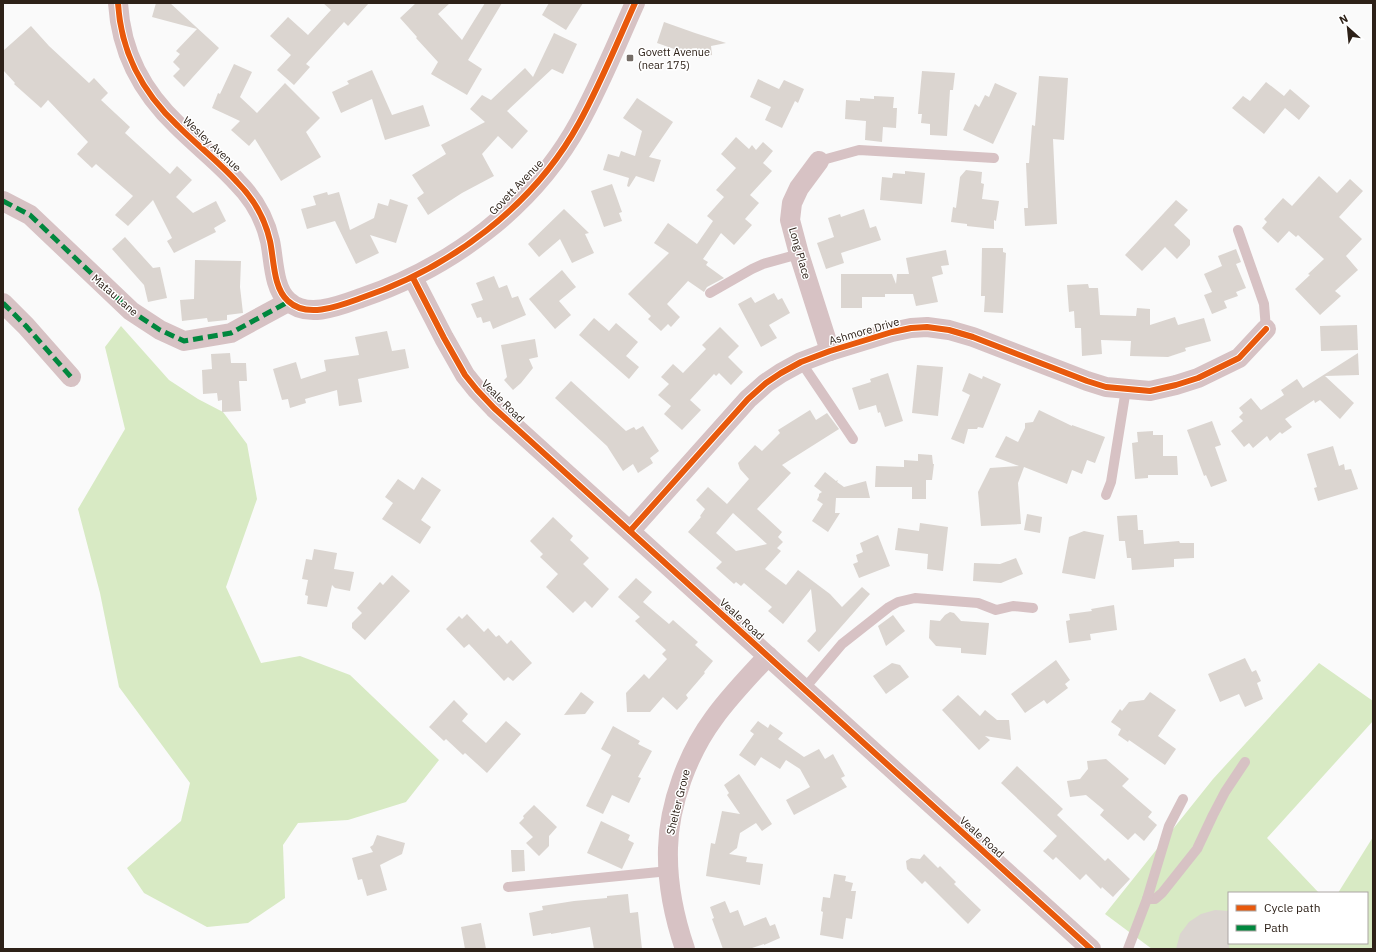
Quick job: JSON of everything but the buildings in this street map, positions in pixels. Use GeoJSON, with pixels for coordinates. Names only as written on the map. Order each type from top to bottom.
{"type":"FeatureCollection","features":[{"type":"Feature","properties":{"kind":"street","name":"Wesley Avenue"},"geometry":{"type":"LineString","coordinates":[[114,3],[128,55],[140,79],[162,109],[177,126],[235,179],[254,203],[262,218],[270,239],[276,279],[281,292],[288,302]]}},
{"type":"Feature","properties":{"kind":"street","name":"Govett Avenue"},"geometry":{"type":"LineString","coordinates":[[288,302],[301,309],[316,310],[344,304],[380,292],[413,278],[456,253],[498,222],[557,158],[596,91],[635,3]]}},
{"type":"Feature","properties":{"kind":"street","name":"Long Place"},"geometry":{"type":"LineString","coordinates":[[819,161],[799,188],[792,203],[790,220],[799,254],[830,351]]}},
{"type":"Feature","properties":{"kind":"street","name":"Matau Lane"},"geometry":{"type":"LineString","coordinates":[[3,201],[30,215],[131,311],[160,330],[184,341],[231,333],[288,302]]}},
{"type":"Feature","properties":{"kind":"street","name":"Veale Road"},"geometry":{"type":"LineString","coordinates":[[413,278],[465,375],[494,408],[1091,949]]}},
{"type":"Feature","properties":{"kind":"street"},"geometry":{"type":"LineString","coordinates":[[3,303],[26,326],[71,377]]}},
{"type":"Feature","properties":{"kind":"street","name":"Ashmore Drive"},"geometry":{"type":"LineString","coordinates":[[630,531],[748,399],[766,383],[781,373],[801,362],[830,351],[892,332],[927,327],[949,330],[973,338],[1106,387],[1150,391],[1198,378],[1239,358],[1266,329]]}},
{"type":"Feature","properties":{"kind":"street","name":"Shelter Grove"},"geometry":{"type":"LineString","coordinates":[[685,949],[672,905],[668,848],[670,822],[687,764],[701,738],[714,718],[768,656]]}},
{"type":"Feature","properties":{"kind":"lane"},"geometry":{"type":"LineString","coordinates":[[819,161],[860,150],[994,158]]}},
{"type":"Feature","properties":{"kind":"lane"},"geometry":{"type":"LineString","coordinates":[[1238,230],[1264,304],[1266,329]]}},
{"type":"Feature","properties":{"kind":"lane"},"geometry":{"type":"LineString","coordinates":[[710,293],[757,266],[799,254]]}},
{"type":"Feature","properties":{"kind":"lane"},"geometry":{"type":"LineString","coordinates":[[801,362],[853,438]]}},
{"type":"Feature","properties":{"kind":"lane"},"geometry":{"type":"LineString","coordinates":[[1106,495],[1111,482],[1126,389]]}},
{"type":"Feature","properties":{"kind":"lane"},"geometry":{"type":"LineString","coordinates":[[804,689],[842,644],[889,607],[898,602],[907,599],[922,598],[978,603],[996,610],[1013,606],[1032,608]]}},
{"type":"Feature","properties":{"kind":"lane"},"geometry":{"type":"LineString","coordinates":[[1147,899],[1155,899],[1162,893],[1197,849],[1222,798],[1245,762]]}},
{"type":"Feature","properties":{"kind":"lane"},"geometry":{"type":"LineString","coordinates":[[1128,949],[1147,899],[1169,826],[1183,800]]}},
{"type":"Feature","properties":{"kind":"lane"},"geometry":{"type":"LineString","coordinates":[[508,887],[669,871]]}},
{"type":"Feature","properties":{"kind":"green space"},"geometry":{"type":"Polygon","coordinates":[[[121,326],[169,380],[198,399],[223,412],[247,444],[257,499],[226,587],[261,663],[300,656],[350,675],[439,760],[406,802],[348,820],[298,823],[283,845],[285,898],[248,923],[207,927],[144,893],[127,868],[181,821],[190,783],[119,687],[100,593],[78,509],[125,429],[105,347],[121,326]]]}},
{"type":"Feature","properties":{"kind":"green space"},"geometry":{"type":"Polygon","coordinates":[[[1319,663],[1373,701],[1373,721],[1267,838],[1318,892],[1228,892],[1228,944],[1368,944],[1368,892],[1339,892],[1373,837],[1373,949],[1152,949],[1105,914],[1213,779],[1319,663]]]}},
{"type":"Feature","properties":{"kind":"marked path"},"geometry":{"type":"LineString","coordinates":[[3,201],[30,215],[131,311],[160,330],[184,341],[231,333],[288,302]]}},
{"type":"Feature","properties":{"kind":"marked path"},"geometry":{"type":"LineString","coordinates":[[3,303],[26,326],[71,377]]}},
{"type":"Feature","properties":{"kind":"cycle path"},"geometry":{"type":"LineString","coordinates":[[118,3],[120,21],[129,55],[144,85],[165,113],[223,167],[243,188],[258,209],[268,233],[279,289],[288,301],[296,306],[314,310],[333,307],[352,301],[394,285],[426,270],[457,252],[486,231],[513,207],[538,182],[560,153],[579,123],[587,109],[635,3]]}},
{"type":"Feature","properties":{"kind":"cycle path"},"geometry":{"type":"LineString","coordinates":[[413,278],[465,375],[494,408],[1091,949]]}},
{"type":"Feature","properties":{"kind":"cycle path"},"geometry":{"type":"LineString","coordinates":[[630,531],[748,399],[766,383],[781,373],[801,362],[830,351],[892,332],[911,328],[927,327],[949,330],[973,337],[1106,387],[1150,391],[1198,378],[1239,358],[1266,329]]}},
{"type":"Feature","properties":{"kind":"place","name":"Govett Avenue (near 175)"},"geometry":{"type":"Point","coordinates":[630,58]}}]}
